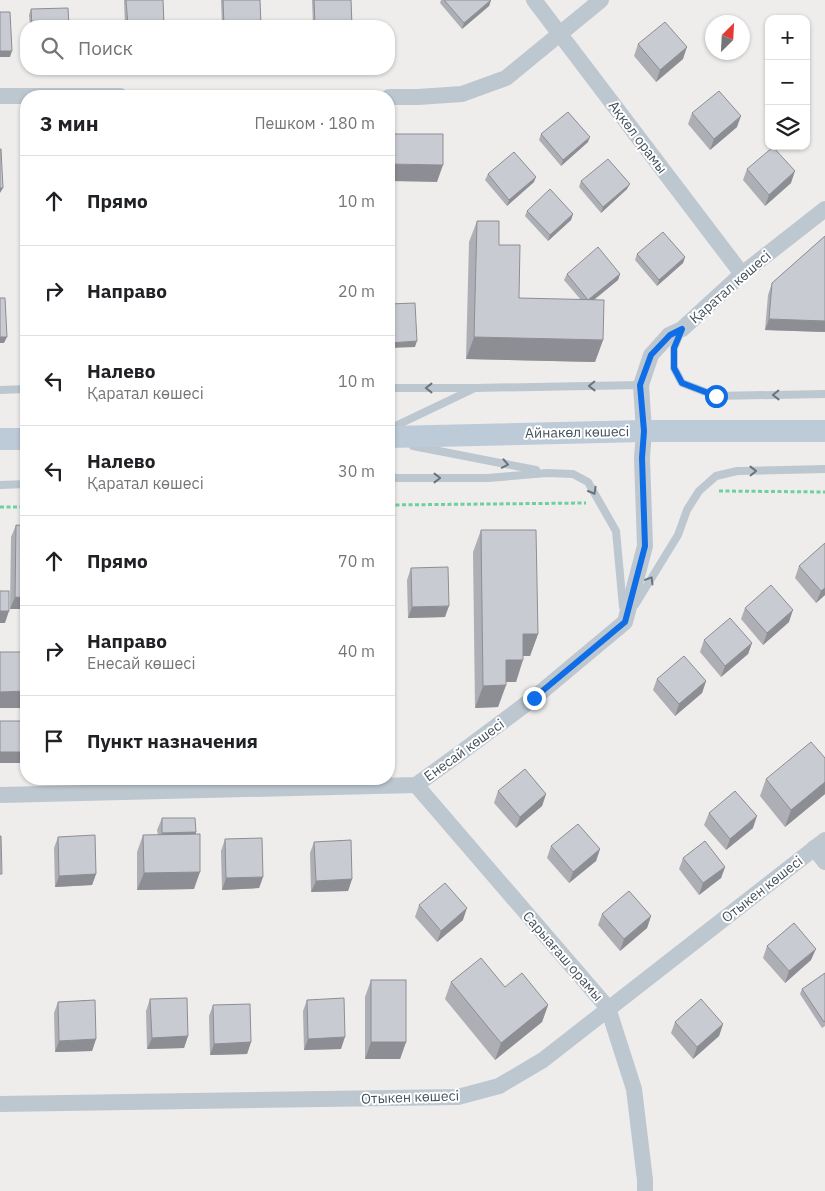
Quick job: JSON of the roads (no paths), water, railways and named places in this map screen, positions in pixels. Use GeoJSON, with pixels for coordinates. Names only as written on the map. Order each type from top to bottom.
{"type":"FeatureCollection","features":[{"type":"Feature","properties":{"kind":"main road","name":"Айнакөл көшесі"},"geometry":{"type":"LineString","coordinates":[[395,437],[644,431],[825,431]]}},
{"type":"Feature","properties":{"kind":"main road"},"geometry":{"type":"LineString","coordinates":[[0,439],[20,439]]}},
{"type":"Feature","properties":{"kind":"street","name":"Ақкөл орамы"},"geometry":{"type":"LineString","coordinates":[[534,0],[742,274]]}},
{"type":"Feature","properties":{"kind":"street"},"geometry":{"type":"LineString","coordinates":[[395,97],[462,94],[506,78],[601,0]]}},
{"type":"Feature","properties":{"kind":"street"},"geometry":{"type":"LineString","coordinates":[[0,96],[20,96]]}},
{"type":"Feature","properties":{"kind":"street","name":"Қаратал көшесі"},"geometry":{"type":"LineString","coordinates":[[625,622],[645,546],[642,458],[644,431],[640,385],[651,355],[670,335],[682,329],[742,274],[825,208]]}},
{"type":"Feature","properties":{"kind":"street","name":"Енесай көшесі"},"geometry":{"type":"LineString","coordinates":[[0,795],[416,785],[534,698],[625,622]]}},
{"type":"Feature","properties":{"kind":"street","name":"Сарыағаш орамы"},"geometry":{"type":"LineString","coordinates":[[416,785],[608,1008],[634,1089],[641,1136],[645,1191]]}},
{"type":"Feature","properties":{"kind":"street"},"geometry":{"type":"LineString","coordinates":[[820,844],[825,862]]}},
{"type":"Feature","properties":{"kind":"street","name":"Отыкен көшесі"},"geometry":{"type":"LineString","coordinates":[[0,1104],[458,1097],[499,1086],[543,1060],[820,844]]}},
{"type":"Feature","properties":{"kind":"lane"},"geometry":{"type":"LineString","coordinates":[[682,329],[674,348],[674,368],[682,383],[716,396],[825,394]]}},
{"type":"Feature","properties":{"kind":"lane"},"geometry":{"type":"LineString","coordinates":[[395,388],[640,385]]}},
{"type":"Feature","properties":{"kind":"lane"},"geometry":{"type":"LineString","coordinates":[[395,426],[475,388]]}},
{"type":"Feature","properties":{"kind":"lane"},"geometry":{"type":"LineString","coordinates":[[0,390],[20,389]]}},
{"type":"Feature","properties":{"kind":"lane"},"geometry":{"type":"LineString","coordinates":[[395,442],[547,472],[573,474],[588,482],[616,531],[625,622]]}},
{"type":"Feature","properties":{"kind":"lane"},"geometry":{"type":"LineString","coordinates":[[625,622],[678,535],[687,510],[699,491],[716,476],[737,471],[825,469]]}},
{"type":"Feature","properties":{"kind":"lane"},"geometry":{"type":"LineString","coordinates":[[395,478],[488,478],[547,472]]}},
{"type":"Feature","properties":{"kind":"lane"},"geometry":{"type":"LineString","coordinates":[[0,486],[20,484]]}}]}
